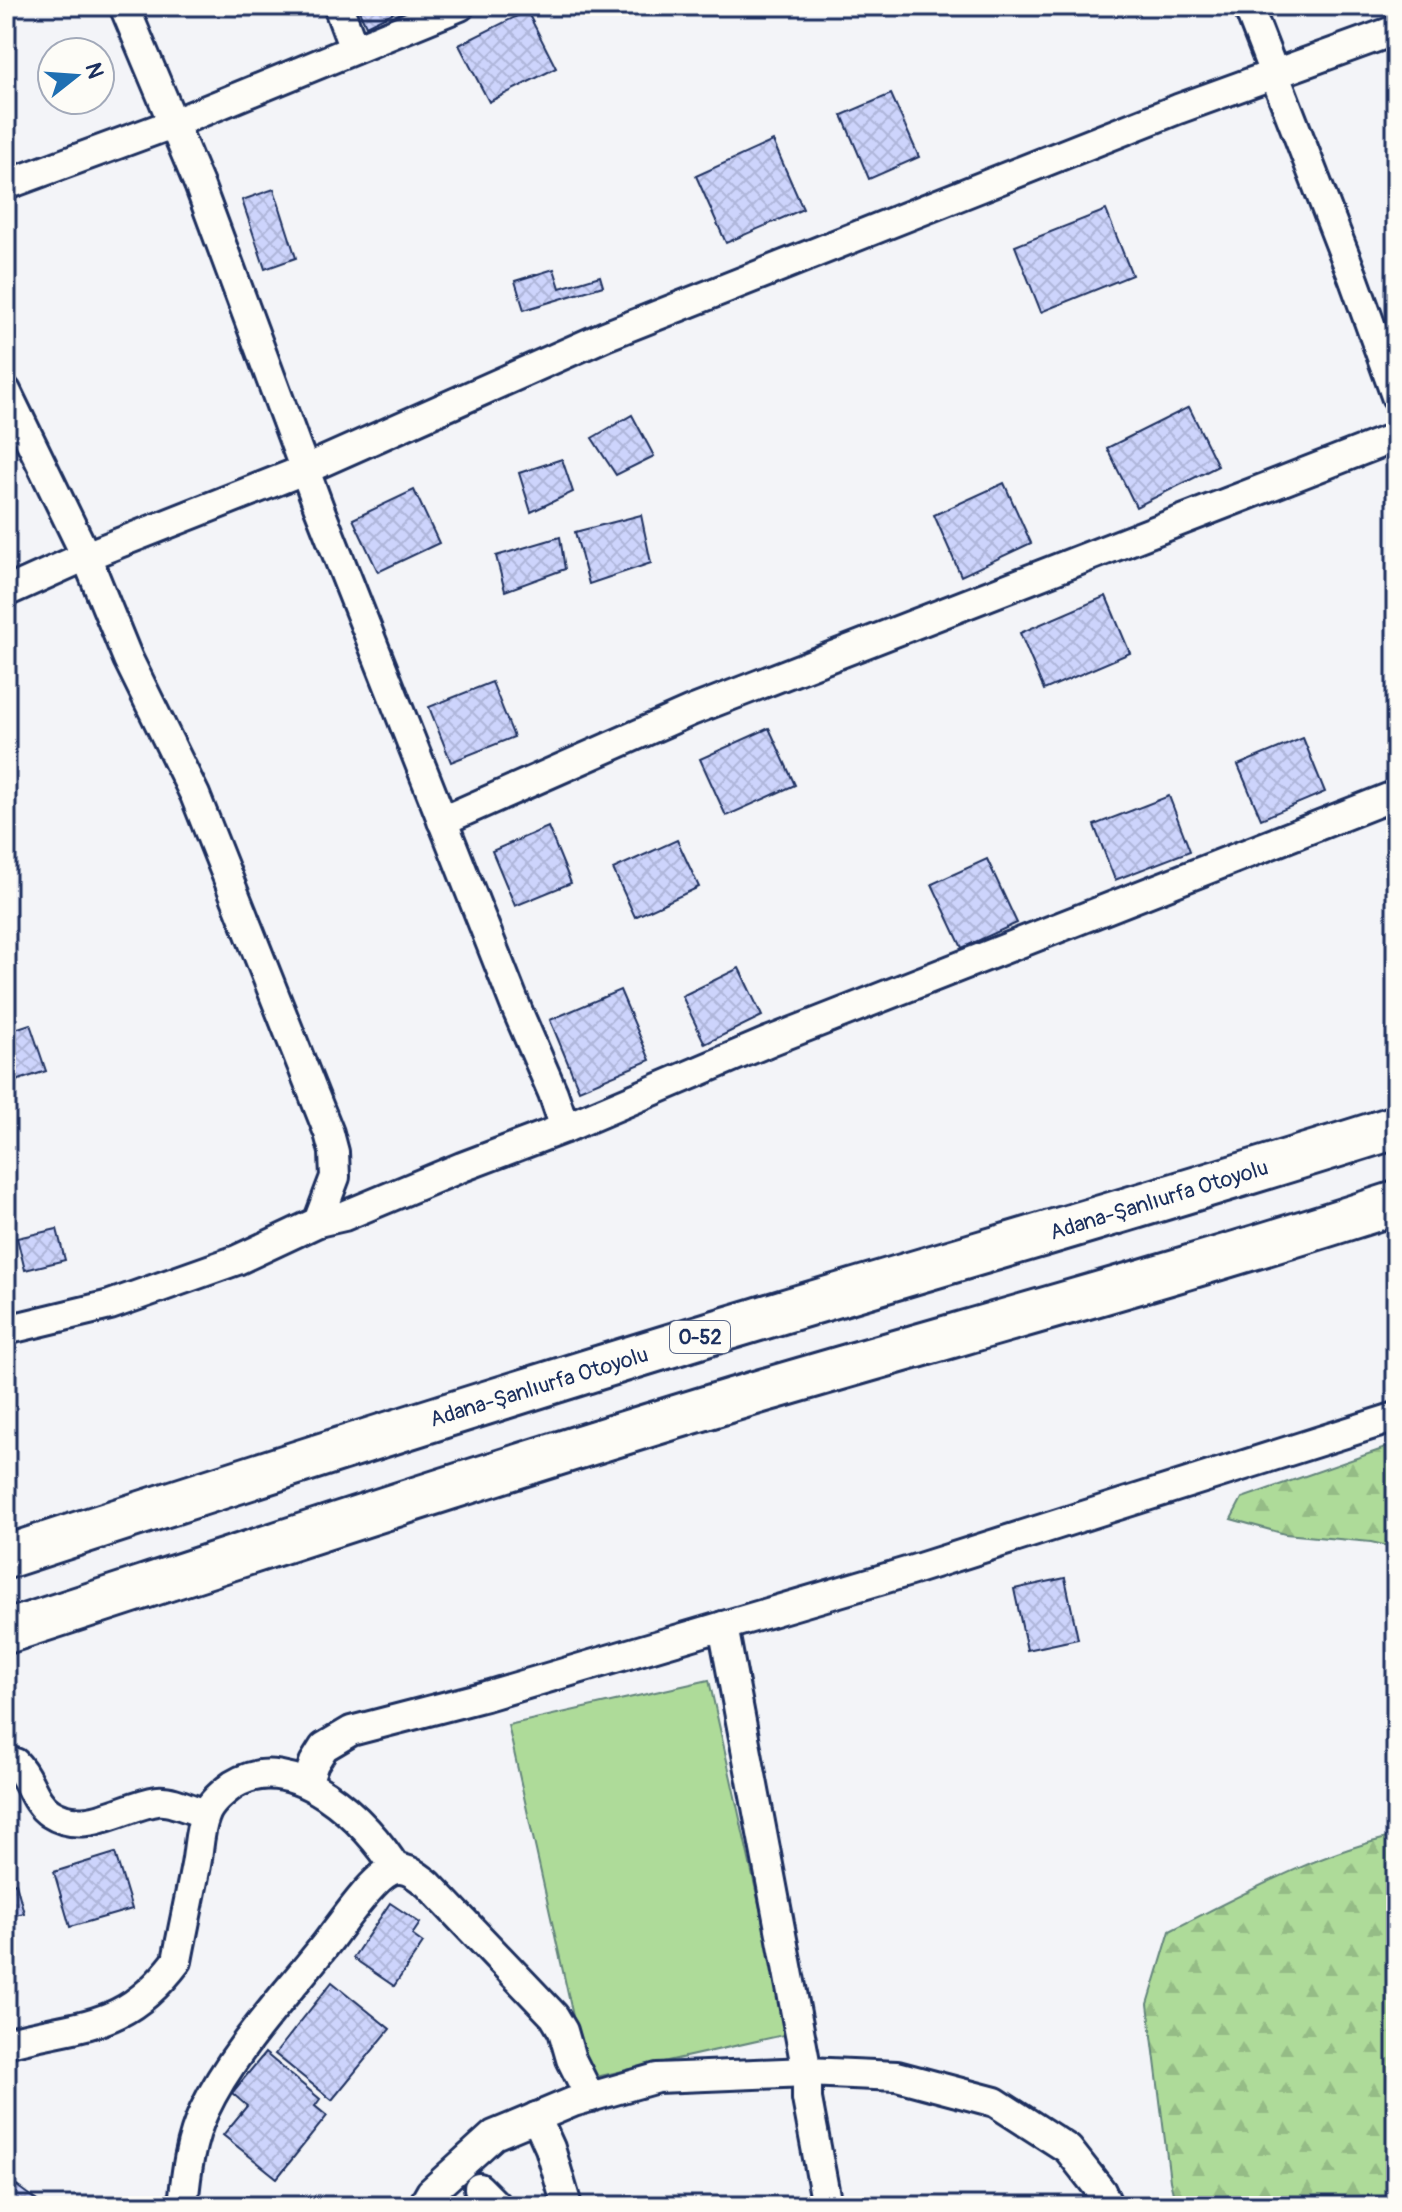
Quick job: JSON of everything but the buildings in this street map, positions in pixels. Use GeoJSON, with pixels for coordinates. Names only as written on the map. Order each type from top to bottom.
{"type":"FeatureCollection","features":[{"type":"Feature","properties":{"kind":"highway","name":"Adana-Şanlıurfa Otoyolu"},"geometry":{"type":"LineString","coordinates":[[6,1557],[308,1458],[1396,1127]]}},
{"type":"Feature","properties":{"kind":"highway"},"geometry":{"type":"LineString","coordinates":[[6,1632],[331,1526],[748,1396],[1254,1250],[1396,1203]]}},
{"type":"Feature","properties":{"kind":"street"},"geometry":{"type":"LineString","coordinates":[[124,6],[200,187],[304,470],[565,1128]]}},
{"type":"Feature","properties":{"kind":"street"},"geometry":{"type":"LineString","coordinates":[[338,6],[354,49]]}},
{"type":"Feature","properties":{"kind":"street"},"geometry":{"type":"LineString","coordinates":[[6,185],[172,124],[460,6]]}},
{"type":"Feature","properties":{"kind":"street"},"geometry":{"type":"LineString","coordinates":[[1248,6],[1396,396]]}},
{"type":"Feature","properties":{"kind":"street"},"geometry":{"type":"LineString","coordinates":[[6,592],[86,556],[304,470],[605,336],[1178,109],[1396,30]]}},
{"type":"Feature","properties":{"kind":"street"},"geometry":{"type":"LineString","coordinates":[[6,391],[86,556],[128,659],[195,795],[329,1133],[335,1177],[318,1222]]}},
{"type":"Feature","properties":{"kind":"street"},"geometry":{"type":"LineString","coordinates":[[442,821],[691,711],[1396,437]]}},
{"type":"Feature","properties":{"kind":"street"},"geometry":{"type":"LineString","coordinates":[[6,1330],[110,1305],[237,1260],[318,1222],[344,1216],[565,1128],[770,1041],[1396,795]]}},
{"type":"Feature","properties":{"kind":"street"},"geometry":{"type":"LineString","coordinates":[[307,1783],[324,1747],[351,1731],[486,1696],[910,1571],[1396,1417]]}},
{"type":"Feature","properties":{"kind":"street"},"geometry":{"type":"LineString","coordinates":[[723,1626],[807,2072],[807,2099],[827,2206]]}},
{"type":"Feature","properties":{"kind":"street"},"geometry":{"type":"LineString","coordinates":[[6,1763],[15,1763],[21,1769],[37,1800],[59,1818],[99,1820],[160,1800],[205,1814]]}},
{"type":"Feature","properties":{"kind":"street"},"geometry":{"type":"LineString","coordinates":[[6,2043],[106,2020],[138,2002],[165,1976],[177,1961],[205,1814],[226,1791],[252,1777],[281,1774],[307,1783],[364,1829],[396,1869]]}},
{"type":"Feature","properties":{"kind":"street"},"geometry":{"type":"LineString","coordinates":[[183,2206],[194,2137],[214,2092],[241,2052],[356,1905],[384,1875],[396,1869],[410,1871],[428,1884],[554,2016],[590,2097]]}},
{"type":"Feature","properties":{"kind":"street"},"geometry":{"type":"LineString","coordinates":[[423,2206],[431,2192],[494,2135],[590,2097],[657,2078],[807,2072],[897,2076],[995,2102],[1068,2149],[1101,2191],[1108,2206]]}},
{"type":"Feature","properties":{"kind":"street"},"geometry":{"type":"LineString","coordinates":[[536,2117],[550,2148],[567,2206]]}},
{"type":"Feature","properties":{"kind":"green space"},"geometry":{"type":"Polygon","coordinates":[[[1388,1447],[1396,1450],[1396,1548],[1371,1542],[1285,1534],[1231,1519],[1242,1498],[1388,1447]]]}},
{"type":"Feature","properties":{"kind":"green space"},"geometry":{"type":"Polygon","coordinates":[[[709,1680],[788,2034],[587,2079],[508,1725],[709,1680]]]}},
{"type":"Feature","properties":{"kind":"green space"},"geometry":{"type":"Polygon","coordinates":[[[1396,1836],[1396,2206],[1176,2206],[1170,2181],[1148,2004],[1170,1931],[1308,1864],[1366,1843],[1396,1836]]]}}]}
